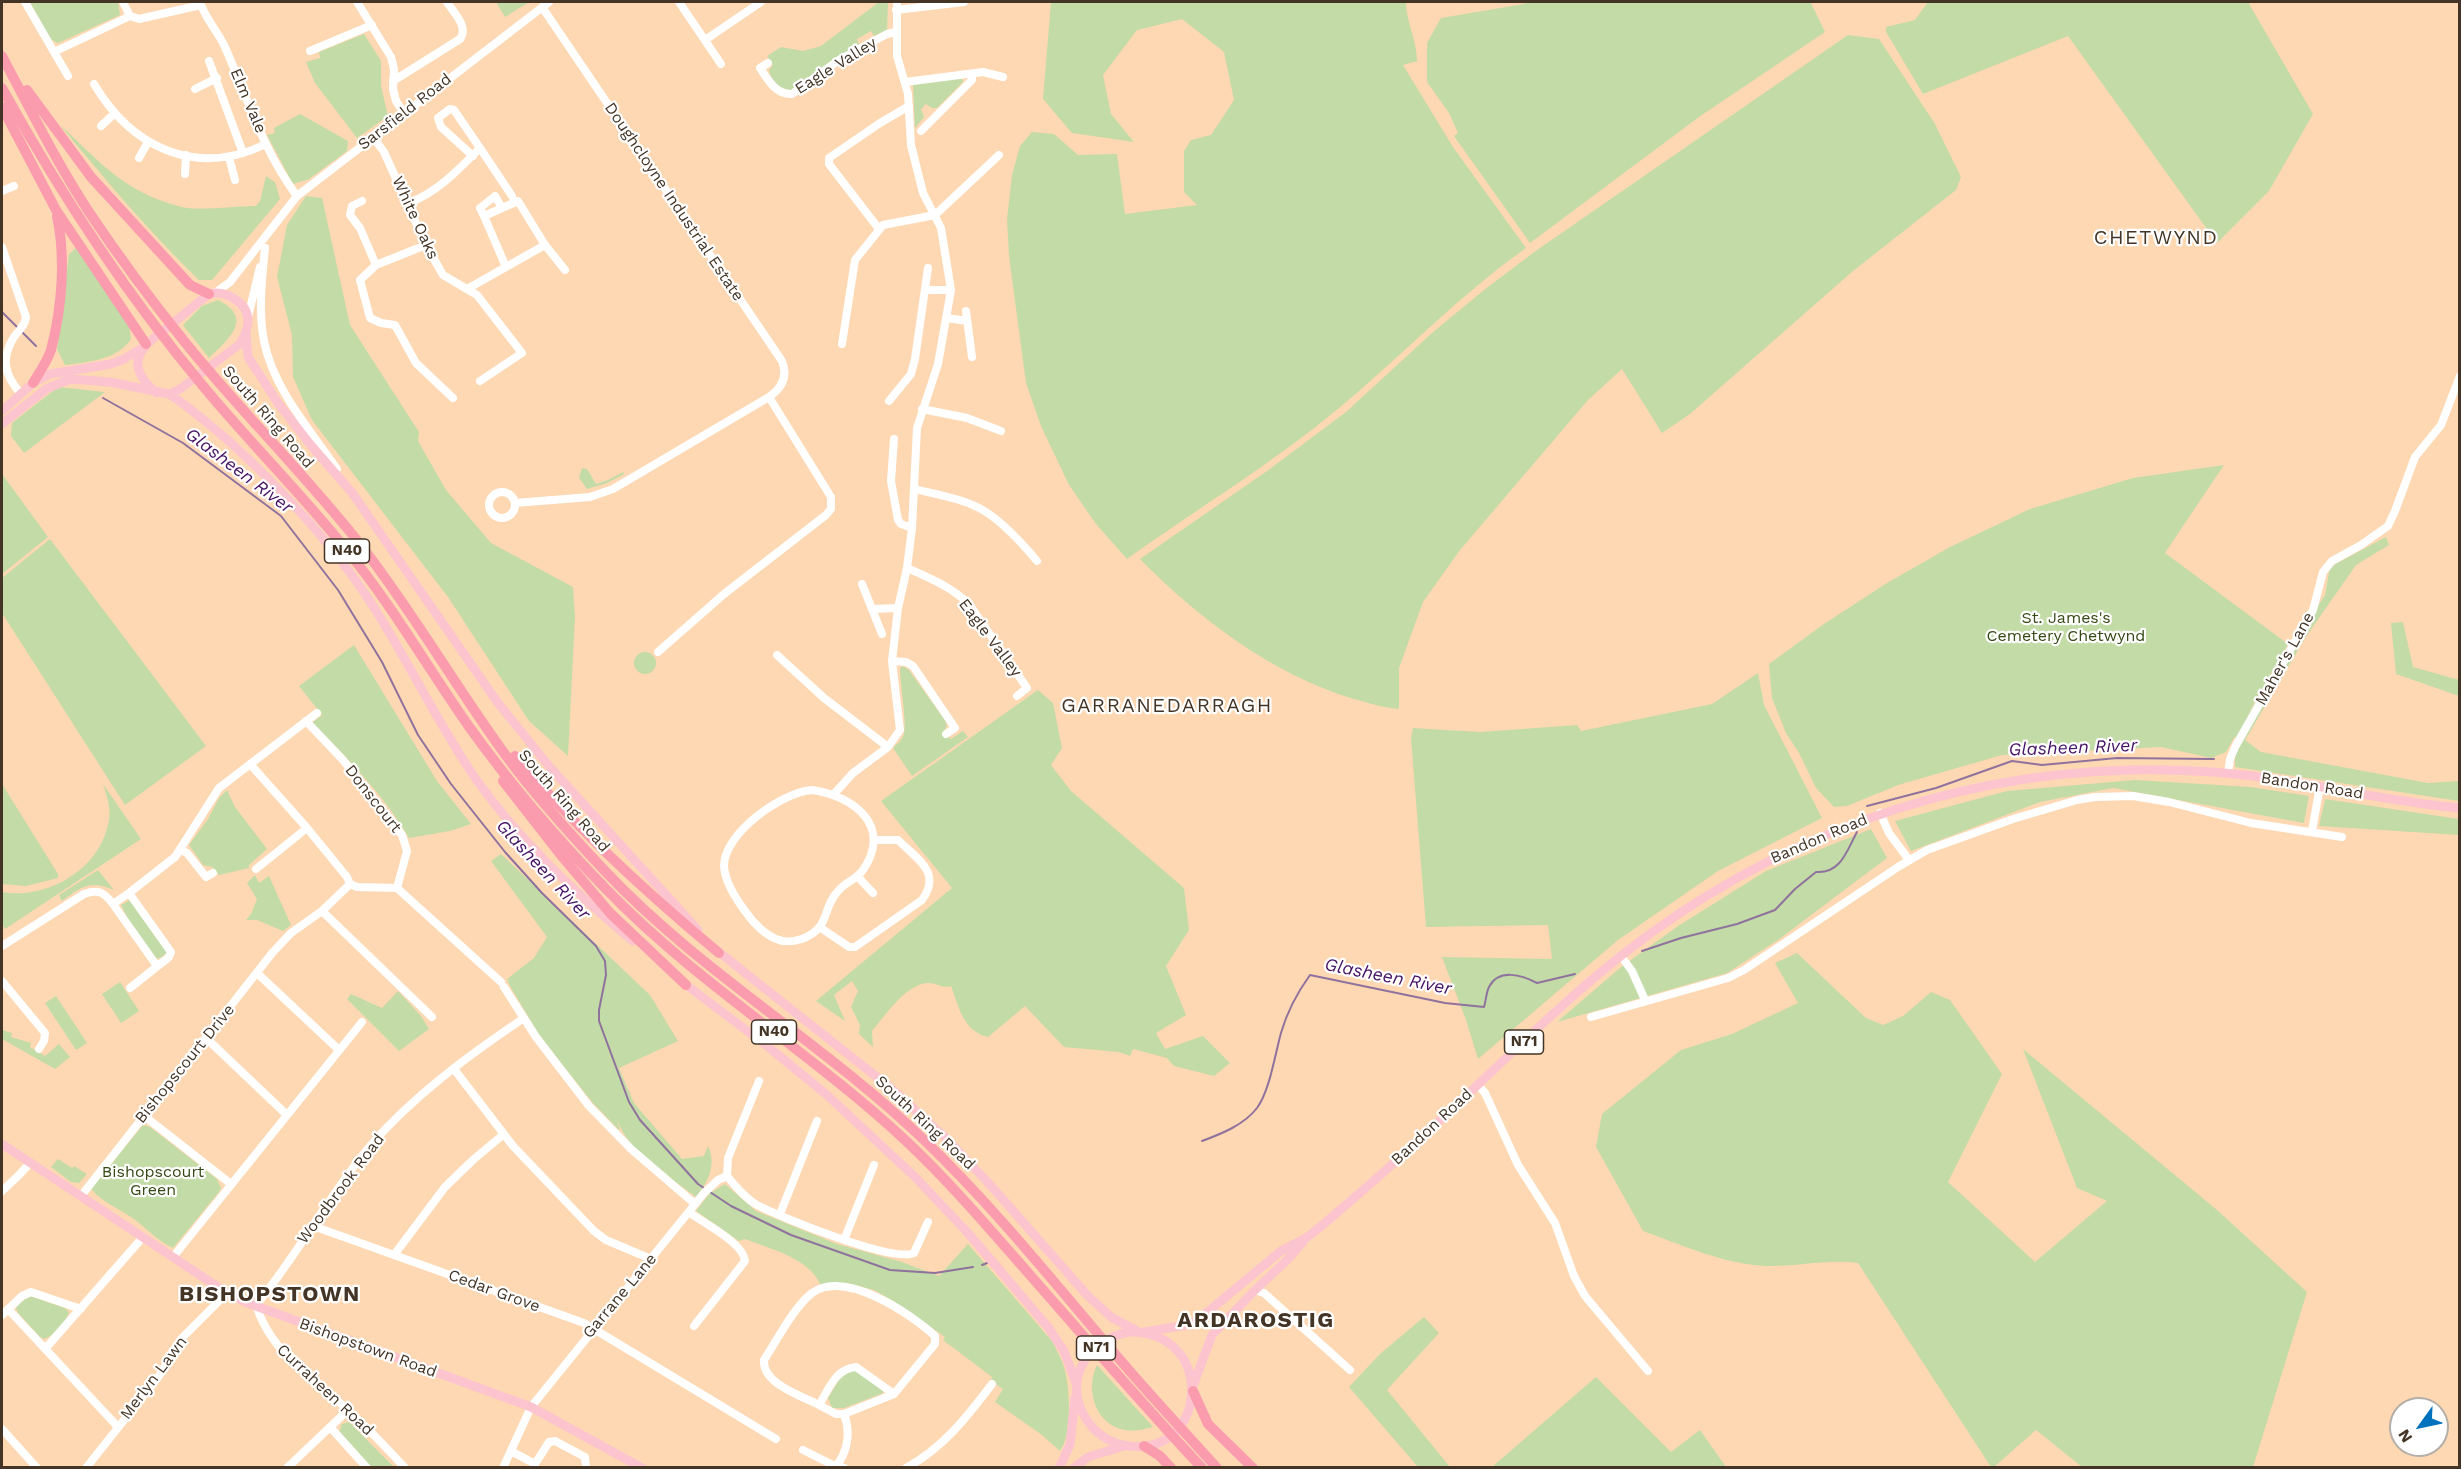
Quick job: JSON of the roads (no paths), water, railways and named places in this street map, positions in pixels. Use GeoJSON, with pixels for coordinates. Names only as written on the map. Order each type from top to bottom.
{"type":"FeatureCollection","features":[{"type":"Feature","properties":{"kind":"highway"},"geometry":{"type":"LineString","coordinates":[[2,56],[91,177],[190,285],[212,294]]}},
{"type":"Feature","properties":{"kind":"highway","name":"South Ring Road"},"geometry":{"type":"LineString","coordinates":[[2,56],[88,210],[153,302],[214,377],[359,544],[420,628],[468,702],[540,800],[609,875],[652,917],[697,956],[828,1057],[923,1138],[984,1201],[1089,1323],[1162,1416]]}},
{"type":"Feature","properties":{"kind":"highway","name":"South Ring Road"},"geometry":{"type":"LineString","coordinates":[[2,88],[76,216],[142,309],[203,387],[350,553],[422,652],[471,729],[515,786],[615,898],[678,957],[824,1070],[907,1142],[968,1203],[1103,1359],[1185,1441],[1217,1467]]}},
{"type":"Feature","properties":{"kind":"highway"},"geometry":{"type":"LineString","coordinates":[[2,107],[56,210],[144,346]]}},
{"type":"Feature","properties":{"kind":"highway"},"geometry":{"type":"LineString","coordinates":[[33,383],[50,351],[59,300],[64,262],[56,210]]}},
{"type":"Feature","properties":{"kind":"highway"},"geometry":{"type":"LineString","coordinates":[[468,702],[531,775],[670,913],[719,953]]}},
{"type":"Feature","properties":{"kind":"highway"},"geometry":{"type":"LineString","coordinates":[[471,729],[508,790],[560,854],[610,913],[686,985]]}},
{"type":"Feature","properties":{"kind":"highway"},"geometry":{"type":"LineString","coordinates":[[1193,1388],[1208,1424],[1253,1467]]}},
{"type":"Feature","properties":{"kind":"highway","name":"South Ring Road"},"geometry":{"type":"LineString","coordinates":[[1185,1441],[1202,1467]]}},
{"type":"Feature","properties":{"kind":"highway"},"geometry":{"type":"LineString","coordinates":[[1144,1446],[1172,1467]]}},
{"type":"Feature","properties":{"kind":"main road"},"geometry":{"type":"LineString","coordinates":[[2,411],[33,383],[60,371],[111,364],[124,359],[212,294],[229,295],[240,304],[248,318],[246,333],[248,357],[278,403],[353,494],[506,712],[563,781],[719,953]]}},
{"type":"Feature","properties":{"kind":"main road"},"geometry":{"type":"LineString","coordinates":[[169,394],[180,389],[233,351],[246,333]]}},
{"type":"Feature","properties":{"kind":"main road"},"geometry":{"type":"LineString","coordinates":[[144,346],[138,367],[143,378],[157,393]]}},
{"type":"Feature","properties":{"kind":"main road"},"geometry":{"type":"LineString","coordinates":[[2,424],[46,389],[70,379],[110,382],[169,394],[189,407],[259,468],[285,494],[341,561],[363,591],[465,762],[523,838],[563,880],[594,908],[686,985]]}},
{"type":"Feature","properties":{"kind":"main road","name":"Bandon Road"},"geometry":{"type":"LineString","coordinates":[[1193,1388],[1212,1335],[1260,1289],[1306,1238],[1402,1156],[1621,956],[1680,913],[1744,873],[1799,846],[1880,813],[1967,790],[2025,779],[2131,770],[2228,773],[2460,808]]}},
{"type":"Feature","properties":{"kind":"main road","name":"N40"},"geometry":{"type":"LineString","coordinates":[[719,953],[892,1089],[970,1163],[1087,1295],[1111,1317],[1142,1332]]}},
{"type":"Feature","properties":{"kind":"main road","name":"N40"},"geometry":{"type":"LineString","coordinates":[[686,985],[766,1045],[827,1095],[915,1177],[968,1233],[1048,1327],[1064,1351],[1076,1383]]}},
{"type":"Feature","properties":{"kind":"main road","name":"Bishopstown Road"},"geometry":{"type":"LineString","coordinates":[[2,1146],[227,1293],[317,1330],[531,1407],[642,1467]]}},
{"type":"Feature","properties":{"kind":"main road","name":"Bandon Road"},"geometry":{"type":"LineString","coordinates":[[1142,1332],[1187,1325],[1198,1320],[1281,1251],[1306,1238]]}},
{"type":"Feature","properties":{"kind":"main road"},"geometry":{"type":"LineString","coordinates":[[1142,1332],[1163,1339],[1178,1351],[1190,1372],[1193,1388]]}},
{"type":"Feature","properties":{"kind":"main road","name":"N71"},"geometry":{"type":"LineString","coordinates":[[1142,1332],[1120,1334],[1102,1342],[1088,1356],[1076,1383],[1075,1395],[1084,1416],[1094,1430],[1103,1437],[1124,1446],[1144,1446],[1163,1440],[1177,1429],[1189,1411],[1193,1388]]}},
{"type":"Feature","properties":{"kind":"main road"},"geometry":{"type":"LineString","coordinates":[[1059,1467],[1070,1445],[1075,1395]]}},
{"type":"Feature","properties":{"kind":"main road"},"geometry":{"type":"LineString","coordinates":[[1074,1467],[1088,1457],[1124,1446]]}},
{"type":"Feature","properties":{"kind":"street"},"geometry":{"type":"LineString","coordinates":[[25,2],[68,76]]}},
{"type":"Feature","properties":{"kind":"street"},"geometry":{"type":"LineString","coordinates":[[54,52],[130,16],[123,2]]}},
{"type":"Feature","properties":{"kind":"street"},"geometry":{"type":"LineString","coordinates":[[357,2],[391,57],[396,101],[404,113]]}},
{"type":"Feature","properties":{"kind":"street"},"geometry":{"type":"LineString","coordinates":[[393,81],[464,35],[464,29],[447,2]]}},
{"type":"Feature","properties":{"kind":"street","name":"Sarsfield Road"},"geometry":{"type":"LineString","coordinates":[[212,294],[230,282],[297,196],[549,2]]}},
{"type":"Feature","properties":{"kind":"street"},"geometry":{"type":"LineString","coordinates":[[679,2],[721,64]]}},
{"type":"Feature","properties":{"kind":"street"},"geometry":{"type":"LineString","coordinates":[[705,40],[760,2]]}},
{"type":"Feature","properties":{"kind":"street","name":"Eagle Valley"},"geometry":{"type":"LineString","coordinates":[[888,747],[900,730],[892,661],[898,608],[907,568],[912,528],[915,489],[914,449],[922,409],[938,363],[951,290],[942,231],[923,193],[911,145],[909,106],[897,56],[896,6],[964,2]]}},
{"type":"Feature","properties":{"kind":"street","name":"Elm Vale"},"geometry":{"type":"LineString","coordinates":[[130,16],[139,19],[190,9],[200,3],[206,18],[223,43],[266,144],[297,196]]}},
{"type":"Feature","properties":{"kind":"street","name":"Doughcloyne Industrial Estate"},"geometry":{"type":"LineString","coordinates":[[515,503],[585,498],[602,494],[629,481],[769,397],[780,387],[784,377],[782,361],[542,7]]}},
{"type":"Feature","properties":{"kind":"street"},"geometry":{"type":"LineString","coordinates":[[310,51],[372,25]]}},
{"type":"Feature","properties":{"kind":"street","name":"Eagle Valley"},"geometry":{"type":"LineString","coordinates":[[768,63],[760,68],[768,80],[780,92],[792,94],[839,60],[887,34],[896,32]]}},
{"type":"Feature","properties":{"kind":"street"},"geometry":{"type":"LineString","coordinates":[[209,61],[243,153]]}},
{"type":"Feature","properties":{"kind":"street"},"geometry":{"type":"LineString","coordinates":[[904,82],[983,72],[1003,77]]}},
{"type":"Feature","properties":{"kind":"street"},"geometry":{"type":"LineString","coordinates":[[921,130],[972,80],[972,74]]}},
{"type":"Feature","properties":{"kind":"street"},"geometry":{"type":"LineString","coordinates":[[195,89],[216,78]]}},
{"type":"Feature","properties":{"kind":"street"},"geometry":{"type":"LineString","coordinates":[[94,84],[125,126],[148,142],[186,156],[229,157],[266,144]]}},
{"type":"Feature","properties":{"kind":"street"},"geometry":{"type":"LineString","coordinates":[[879,229],[829,164],[829,158],[909,106]]}},
{"type":"Feature","properties":{"kind":"street"},"geometry":{"type":"LineString","coordinates":[[473,156],[437,122],[438,118],[450,109],[454,110],[512,196]]}},
{"type":"Feature","properties":{"kind":"street"},"geometry":{"type":"LineString","coordinates":[[100,126],[114,114]]}},
{"type":"Feature","properties":{"kind":"street","name":"White Oaks"},"geometry":{"type":"LineString","coordinates":[[373,137],[384,152],[426,245],[443,275],[477,295],[522,353],[480,381]]}},
{"type":"Feature","properties":{"kind":"street"},"geometry":{"type":"LineString","coordinates":[[139,158],[148,142]]}},
{"type":"Feature","properties":{"kind":"street"},"geometry":{"type":"LineString","coordinates":[[409,203],[426,197],[448,180],[480,148]]}},
{"type":"Feature","properties":{"kind":"street"},"geometry":{"type":"LineString","coordinates":[[842,344],[855,260],[879,229],[888,222],[935,215],[999,155]]}},
{"type":"Feature","properties":{"kind":"street"},"geometry":{"type":"LineString","coordinates":[[185,174],[186,156]]}},
{"type":"Feature","properties":{"kind":"street"},"geometry":{"type":"LineString","coordinates":[[229,157],[235,180]]}},
{"type":"Feature","properties":{"kind":"street"},"geometry":{"type":"LineString","coordinates":[[2,191],[14,186]]}},
{"type":"Feature","properties":{"kind":"street"},"geometry":{"type":"LineString","coordinates":[[502,208],[495,196],[480,208],[506,267]]}},
{"type":"Feature","properties":{"kind":"street"},"geometry":{"type":"LineString","coordinates":[[362,201],[352,206],[350,215],[360,228],[376,265]]}},
{"type":"Feature","properties":{"kind":"street"},"geometry":{"type":"LineString","coordinates":[[484,216],[518,201],[545,245],[565,270]]}},
{"type":"Feature","properties":{"kind":"street","name":"Sarsfield Road"},"geometry":{"type":"LineString","coordinates":[[248,318],[270,231]]}},
{"type":"Feature","properties":{"kind":"street"},"geometry":{"type":"LineString","coordinates":[[426,245],[376,265],[360,280],[370,318],[381,323],[395,325],[416,363],[453,398]]}},
{"type":"Feature","properties":{"kind":"street"},"geometry":{"type":"LineString","coordinates":[[467,289],[545,245]]}},
{"type":"Feature","properties":{"kind":"street"},"geometry":{"type":"LineString","coordinates":[[2,247],[25,312],[24,326],[7,349],[4,365],[9,378],[21,394]]}},
{"type":"Feature","properties":{"kind":"street"},"geometry":{"type":"LineString","coordinates":[[265,248],[260,303],[264,342],[277,377],[353,494]]}},
{"type":"Feature","properties":{"kind":"street"},"geometry":{"type":"LineString","coordinates":[[889,401],[911,375],[928,268]]}},
{"type":"Feature","properties":{"kind":"street"},"geometry":{"type":"LineString","coordinates":[[925,290],[951,290]]}},
{"type":"Feature","properties":{"kind":"street"},"geometry":{"type":"LineString","coordinates":[[966,311],[972,357]]}},
{"type":"Feature","properties":{"kind":"street"},"geometry":{"type":"LineString","coordinates":[[947,318],[967,321]]}},
{"type":"Feature","properties":{"kind":"street","name":"Maher's Lane"},"geometry":{"type":"LineString","coordinates":[[2228,773],[2235,747],[2313,610],[2323,572],[2332,561],[2361,545],[2388,526],[2415,458],[2441,425],[2460,376]]}},
{"type":"Feature","properties":{"kind":"street"},"geometry":{"type":"LineString","coordinates":[[658,652],[708,608],[831,509],[831,497],[769,397]]}},
{"type":"Feature","properties":{"kind":"street"},"geometry":{"type":"LineString","coordinates":[[922,409],[967,418],[1001,431]]}},
{"type":"Feature","properties":{"kind":"street"},"geometry":{"type":"LineString","coordinates":[[894,439],[891,481],[898,520],[901,524],[912,528]]}},
{"type":"Feature","properties":{"kind":"street"},"geometry":{"type":"LineString","coordinates":[[915,489],[963,502],[985,511],[1015,535],[1037,561]]}},
{"type":"Feature","properties":{"kind":"street","name":"Eagle Valley"},"geometry":{"type":"LineString","coordinates":[[907,568],[935,580],[969,604],[1027,688],[1017,696]]}},
{"type":"Feature","properties":{"kind":"street"},"geometry":{"type":"LineString","coordinates":[[862,584],[882,634]]}},
{"type":"Feature","properties":{"kind":"street"},"geometry":{"type":"LineString","coordinates":[[872,609],[898,608]]}},
{"type":"Feature","properties":{"kind":"street"},"geometry":{"type":"LineString","coordinates":[[777,655],[824,698],[888,747],[853,773],[832,795]]}},
{"type":"Feature","properties":{"kind":"street"},"geometry":{"type":"LineString","coordinates":[[892,661],[906,662],[913,666],[955,728],[946,734]]}},
{"type":"Feature","properties":{"kind":"street"},"geometry":{"type":"LineString","coordinates":[[113,904],[166,865],[180,850],[215,792],[317,713]]}},
{"type":"Feature","properties":{"kind":"street","name":"Donscourt"},"geometry":{"type":"LineString","coordinates":[[306,721],[343,760],[402,835],[407,851],[397,888]]}},
{"type":"Feature","properties":{"kind":"street"},"geometry":{"type":"LineString","coordinates":[[250,765],[307,828],[347,877],[350,884]]}},
{"type":"Feature","properties":{"kind":"street"},"geometry":{"type":"LineString","coordinates":[[2312,831],[2320,786]]}},
{"type":"Feature","properties":{"kind":"street"},"geometry":{"type":"LineString","coordinates":[[807,790],[832,795],[854,806],[865,815],[875,840],[869,860],[858,877],[836,894],[821,928],[795,941],[783,941],[772,937],[752,920],[729,884],[724,867],[727,853],[734,840],[755,819],[791,794],[807,790]]}},
{"type":"Feature","properties":{"kind":"street"},"geometry":{"type":"LineString","coordinates":[[1591,1017],[1645,1000],[1709,985],[1744,970],[1927,850],[1993,826],[2095,797],[2133,796],[2169,802],[2251,823],[2342,837]]}},
{"type":"Feature","properties":{"kind":"street"},"geometry":{"type":"LineString","coordinates":[[1880,813],[1889,833],[1909,860]]}},
{"type":"Feature","properties":{"kind":"street"},"geometry":{"type":"LineString","coordinates":[[256,869],[307,828]]}},
{"type":"Feature","properties":{"kind":"street"},"geometry":{"type":"LineString","coordinates":[[821,928],[849,947],[855,947],[922,900],[927,892],[931,885],[930,873],[898,840],[875,840]]}},
{"type":"Feature","properties":{"kind":"street"},"geometry":{"type":"LineString","coordinates":[[180,850],[187,853],[210,875]]}},
{"type":"Feature","properties":{"kind":"street"},"geometry":{"type":"LineString","coordinates":[[858,877],[873,893]]}},
{"type":"Feature","properties":{"kind":"street"},"geometry":{"type":"LineString","coordinates":[[350,884],[368,888],[397,888],[502,985],[589,1106],[631,1149],[695,1204]]}},
{"type":"Feature","properties":{"kind":"street"},"geometry":{"type":"LineString","coordinates":[[350,884],[322,911],[432,1017]]}},
{"type":"Feature","properties":{"kind":"street"},"geometry":{"type":"LineString","coordinates":[[2,946],[89,892],[98,891],[104,893],[113,904],[157,966]]}},
{"type":"Feature","properties":{"kind":"street"},"geometry":{"type":"LineString","coordinates":[[129,893],[171,952],[169,957],[130,988]]}},
{"type":"Feature","properties":{"kind":"street","name":"Bishopscourt Drive"},"geometry":{"type":"LineString","coordinates":[[81,1196],[257,973],[291,933],[322,911]]}},
{"type":"Feature","properties":{"kind":"street"},"geometry":{"type":"LineString","coordinates":[[1621,956],[1632,971],[1645,1000]]}},
{"type":"Feature","properties":{"kind":"street"},"geometry":{"type":"LineString","coordinates":[[257,973],[339,1050]]}},
{"type":"Feature","properties":{"kind":"street"},"geometry":{"type":"LineString","coordinates":[[3,985],[45,1033],[44,1041],[39,1049]]}},
{"type":"Feature","properties":{"kind":"street","name":"Woodbrook Road"},"geometry":{"type":"LineString","coordinates":[[256,1305],[370,1146],[416,1098],[524,1018]]}},
{"type":"Feature","properties":{"kind":"street"},"geometry":{"type":"LineString","coordinates":[[174,1257],[286,1114],[362,1022]]}},
{"type":"Feature","properties":{"kind":"street"},"geometry":{"type":"LineString","coordinates":[[206,1038],[286,1114]]}},
{"type":"Feature","properties":{"kind":"street"},"geometry":{"type":"LineString","coordinates":[[454,1069],[523,1158],[594,1231],[606,1240],[651,1259]]}},
{"type":"Feature","properties":{"kind":"street"},"geometry":{"type":"LineString","coordinates":[[759,1081],[728,1158],[727,1176],[750,1200],[844,1240],[883,1253],[910,1255],[914,1253],[928,1222]]}},
{"type":"Feature","properties":{"kind":"street"},"geometry":{"type":"LineString","coordinates":[[1478,1085],[1485,1093],[1518,1165],[1555,1223],[1574,1276],[1585,1296],[1648,1371]]}},
{"type":"Feature","properties":{"kind":"street"},"geometry":{"type":"LineString","coordinates":[[143,1115],[231,1184]]}},
{"type":"Feature","properties":{"kind":"street"},"geometry":{"type":"LineString","coordinates":[[780,1214],[817,1121]]}},
{"type":"Feature","properties":{"kind":"street"},"geometry":{"type":"LineString","coordinates":[[394,1255],[428,1208],[453,1179],[504,1134]]}},
{"type":"Feature","properties":{"kind":"street"},"geometry":{"type":"LineString","coordinates":[[2,1191],[28,1164]]}},
{"type":"Feature","properties":{"kind":"street"},"geometry":{"type":"LineString","coordinates":[[844,1240],[874,1165]]}},
{"type":"Feature","properties":{"kind":"street","name":"Garrane Lane"},"geometry":{"type":"LineString","coordinates":[[503,1467],[531,1407],[695,1204],[718,1180],[727,1176]]}},
{"type":"Feature","properties":{"kind":"street"},"geometry":{"type":"LineString","coordinates":[[689,1212],[736,1244],[743,1253],[745,1261],[694,1326]]}},
{"type":"Feature","properties":{"kind":"street","name":"Cedar Grove"},"geometry":{"type":"LineString","coordinates":[[313,1226],[593,1329],[776,1439]]}},
{"type":"Feature","properties":{"kind":"street"},"geometry":{"type":"LineString","coordinates":[[45,1348],[143,1237]]}},
{"type":"Feature","properties":{"kind":"street"},"geometry":{"type":"LineString","coordinates":[[848,1288],[882,1298],[935,1336],[934,1344],[894,1394],[844,1414],[836,1414],[819,1405],[776,1382],[764,1368],[764,1360],[806,1298],[819,1289],[848,1288]]}},
{"type":"Feature","properties":{"kind":"street"},"geometry":{"type":"LineString","coordinates":[[1260,1289],[1350,1370]]}},
{"type":"Feature","properties":{"kind":"street"},"geometry":{"type":"LineString","coordinates":[[81,1309],[31,1292],[22,1296],[5,1312],[45,1348],[118,1427]]}},
{"type":"Feature","properties":{"kind":"street","name":"Merlyn Lawn"},"geometry":{"type":"LineString","coordinates":[[86,1467],[159,1375],[182,1339],[227,1293]]}},
{"type":"Feature","properties":{"kind":"street","name":"Curraheen Road"},"geometry":{"type":"LineString","coordinates":[[256,1305],[262,1324],[278,1348],[348,1410],[405,1467]]}},
{"type":"Feature","properties":{"kind":"street"},"geometry":{"type":"LineString","coordinates":[[819,1405],[837,1375],[849,1368],[860,1368],[894,1394]]}},
{"type":"Feature","properties":{"kind":"street"},"geometry":{"type":"LineString","coordinates":[[906,1467],[948,1438],[992,1384]]}},
{"type":"Feature","properties":{"kind":"street"},"geometry":{"type":"LineString","coordinates":[[287,1467],[348,1410]]}},
{"type":"Feature","properties":{"kind":"street"},"geometry":{"type":"LineString","coordinates":[[803,1450],[838,1467],[847,1440],[847,1424],[844,1414]]}},
{"type":"Feature","properties":{"kind":"street"},"geometry":{"type":"LineString","coordinates":[[331,1428],[367,1467]]}},
{"type":"Feature","properties":{"kind":"street"},"geometry":{"type":"LineString","coordinates":[[2,1429],[37,1467]]}},
{"type":"Feature","properties":{"kind":"street"},"geometry":{"type":"LineString","coordinates":[[511,1451],[535,1464],[549,1442],[555,1440],[585,1457],[586,1467]]}},
{"type":"Feature","properties":{"kind":"waterway","name":"Glasheen River"},"geometry":{"type":"LineString","coordinates":[[2,312],[36,346]]}},
{"type":"Feature","properties":{"kind":"waterway","name":"Glasheen River"},"geometry":{"type":"LineString","coordinates":[[103,398],[183,443],[281,516],[338,590],[382,662],[418,735],[451,784],[505,852],[542,893],[596,946],[605,961],[606,975],[599,1021],[629,1102],[640,1120],[698,1184],[731,1206],[791,1235],[890,1270],[935,1273],[973,1267]]}},
{"type":"Feature","properties":{"kind":"waterway","name":"Glasheen River"},"geometry":{"type":"LineString","coordinates":[[1867,806],[1936,788],[2012,761],[2042,765],[2117,758],[2214,759]]}},
{"type":"Feature","properties":{"kind":"waterway","name":"Glasheen River"},"geometry":{"type":"LineString","coordinates":[[1642,951],[1681,938],[1737,924],[1775,910],[1795,889],[1816,872],[1825,872],[1837,865],[1857,832]]}},
{"type":"Feature","properties":{"kind":"waterway","name":"Glasheen River"},"geometry":{"type":"LineString","coordinates":[[1202,1141],[1239,1124],[1257,1108],[1269,1082],[1286,1018],[1310,975],[1445,1003],[1484,1007],[1489,987],[1499,977],[1518,976],[1537,983],[1575,974]]}},
{"type":"Feature","properties":{"kind":"waterway","name":"Glasheen River"},"geometry":{"type":"LineString","coordinates":[[982,1265],[987,1263]]}},
{"type":"Feature","properties":{"kind":"district","name":"CHETWYND"},"geometry":{"type":"Point","coordinates":[2156,238]}},
{"type":"Feature","properties":{"kind":"district","name":"GARRANEDARRAGH"},"geometry":{"type":"Point","coordinates":[1167,706]}},
{"type":"Feature","properties":{"kind":"district","name":"BISHOPSTOWN"},"geometry":{"type":"Point","coordinates":[270,1295]}},
{"type":"Feature","properties":{"kind":"district","name":"ARDAROSTIG"},"geometry":{"type":"Point","coordinates":[1256,1321]}},
{"type":"Feature","properties":{"kind":"park label","name":"St. James's Cemetery Chetwynd"},"geometry":{"type":"Point","coordinates":[2066,627]}},
{"type":"Feature","properties":{"kind":"park label","name":"Bishopscourt Green"},"geometry":{"type":"Point","coordinates":[153,1181]}}]}
